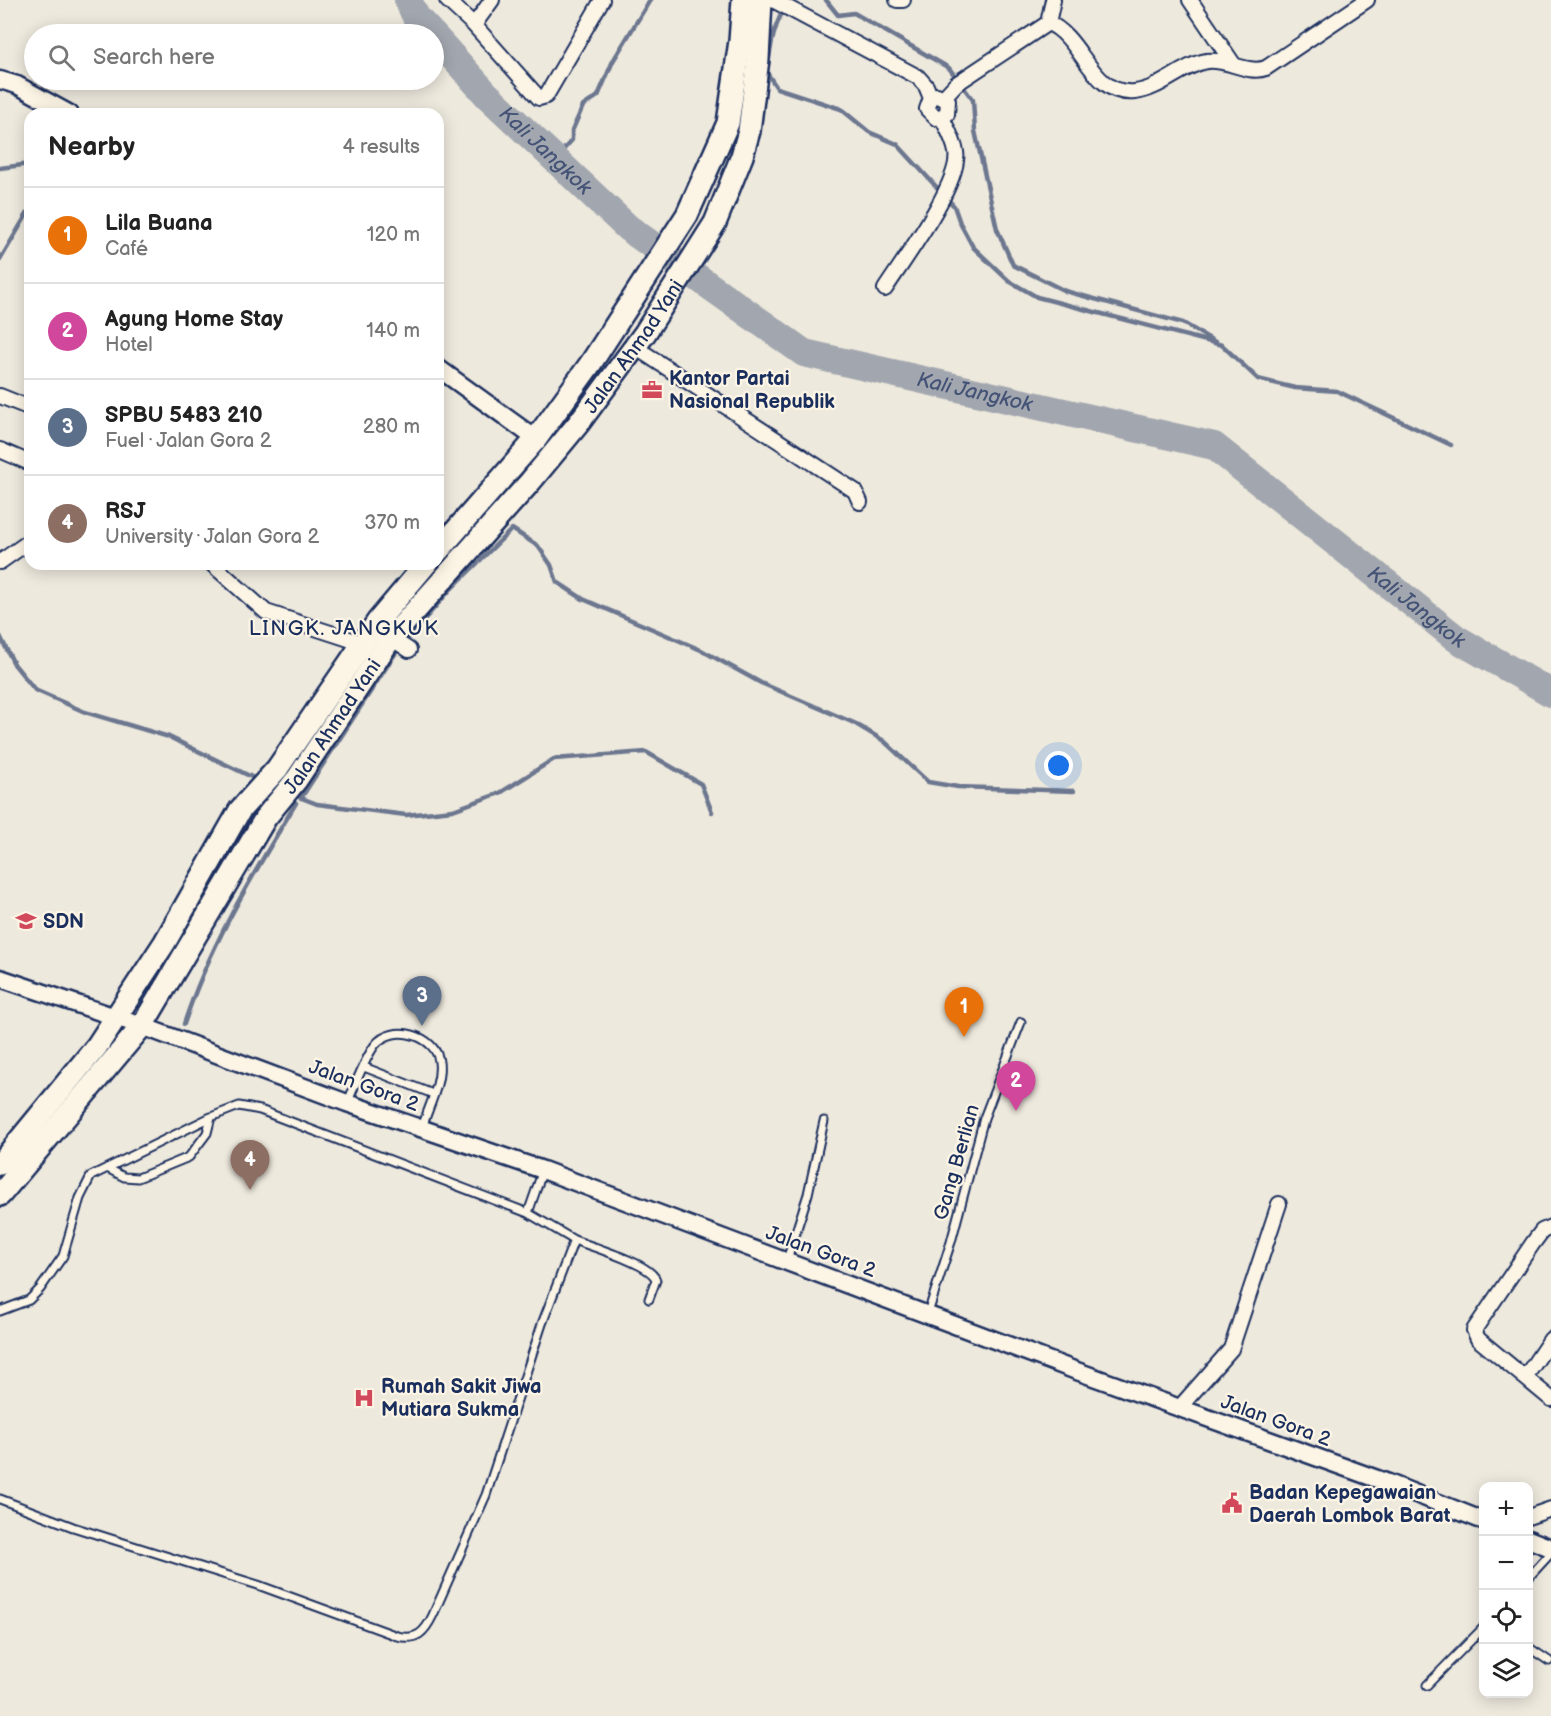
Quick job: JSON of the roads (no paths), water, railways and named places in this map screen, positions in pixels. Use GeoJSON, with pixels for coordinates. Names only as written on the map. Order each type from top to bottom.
{"type":"FeatureCollection","features":[{"type":"Feature","properties":{"kind":"highway"},"geometry":{"type":"LineString","coordinates":[[444,544],[536,439],[616,325],[687,215],[728,123],[740,41],[743,0]]}},
{"type":"Feature","properties":{"kind":"highway","name":"Jalan Ahmad Yani"},"geometry":{"type":"LineString","coordinates":[[0,1195],[142,1026],[266,817],[297,779],[322,742],[530,482],[640,340],[715,223],[736,171],[748,131],[758,59],[771,1]]}},
{"type":"Feature","properties":{"kind":"highway"},"geometry":{"type":"LineString","coordinates":[[0,1164],[84,1063],[160,950],[240,810],[277,769],[362,646],[421,570]]}},
{"type":"Feature","properties":{"kind":"highway"},"geometry":{"type":"LineString","coordinates":[[303,732],[322,742]]}},
{"type":"Feature","properties":{"kind":"highway"},"geometry":{"type":"LineString","coordinates":[[227,832],[250,844]]}},
{"type":"Feature","properties":{"kind":"street"},"geometry":{"type":"LineString","coordinates":[[447,0],[474,25],[537,98],[544,97],[602,0]]}},
{"type":"Feature","properties":{"kind":"street"},"geometry":{"type":"LineString","coordinates":[[474,25],[492,0]]}},
{"type":"Feature","properties":{"kind":"street"},"geometry":{"type":"LineString","coordinates":[[897,0],[903,0]]}},
{"type":"Feature","properties":{"kind":"street"},"geometry":{"type":"LineString","coordinates":[[885,289],[952,180],[957,152],[942,118],[936,118],[927,110],[937,97],[1048,23],[1053,0]]}},
{"type":"Feature","properties":{"kind":"street"},"geometry":{"type":"LineString","coordinates":[[1190,0],[1234,65]]}},
{"type":"Feature","properties":{"kind":"street"},"geometry":{"type":"LineString","coordinates":[[1048,23],[1063,32],[1101,81],[1124,91],[1143,90],[1208,61],[1260,70],[1266,68],[1367,0]]}},
{"type":"Feature","properties":{"kind":"street"},"geometry":{"type":"LineString","coordinates":[[771,1],[794,10],[918,77],[937,97]]}},
{"type":"Feature","properties":{"kind":"street"},"geometry":{"type":"LineString","coordinates":[[0,80],[24,89]]}},
{"type":"Feature","properties":{"kind":"street"},"geometry":{"type":"LineString","coordinates":[[26,90],[59,108]]}},
{"type":"Feature","properties":{"kind":"street"},"geometry":{"type":"LineString","coordinates":[[640,340],[855,491],[860,502]]}},
{"type":"Feature","properties":{"kind":"street"},"geometry":{"type":"LineString","coordinates":[[444,372],[536,439]]}},
{"type":"Feature","properties":{"kind":"street"},"geometry":{"type":"LineString","coordinates":[[0,396],[24,406]]}},
{"type":"Feature","properties":{"kind":"street"},"geometry":{"type":"LineString","coordinates":[[0,450],[24,460]]}},
{"type":"Feature","properties":{"kind":"street"},"geometry":{"type":"LineString","coordinates":[[0,562],[24,545]]}},
{"type":"Feature","properties":{"kind":"street"},"geometry":{"type":"LineString","coordinates":[[219,570],[266,612],[355,641],[362,646]]}},
{"type":"Feature","properties":{"kind":"street","name":"Jalan Gora 2"},"geometry":{"type":"LineString","coordinates":[[0,978],[142,1026],[347,1103],[543,1170],[1391,1484],[1479,1519]]}},
{"type":"Feature","properties":{"kind":"street"},"geometry":{"type":"LineString","coordinates":[[1180,1407],[1231,1349],[1279,1204]]}},
{"type":"Feature","properties":{"kind":"street"},"geometry":{"type":"LineString","coordinates":[[1551,1227],[1542,1232],[1533,1243],[1476,1325],[1475,1332],[1481,1341],[1551,1399]]}},
{"type":"Feature","properties":{"kind":"street"},"geometry":{"type":"LineString","coordinates":[[1526,1376],[1551,1339]]}},
{"type":"Feature","properties":{"kind":"street"},"geometry":{"type":"LineString","coordinates":[[1533,1515],[1551,1509]]}},
{"type":"Feature","properties":{"kind":"street"},"geometry":{"type":"LineString","coordinates":[[1533,1541],[1551,1548]]}},
{"type":"Feature","properties":{"kind":"lane","name":"Gang Berlian"},"geometry":{"type":"LineString","coordinates":[[928,1313],[951,1242],[984,1118],[1021,1022]]}},
{"type":"Feature","properties":{"kind":"lane"},"geometry":{"type":"LineString","coordinates":[[347,1103],[375,1045],[389,1033],[403,1032],[431,1045],[440,1059],[439,1072],[422,1128]]}},
{"type":"Feature","properties":{"kind":"lane"},"geometry":{"type":"LineString","coordinates":[[364,1067],[433,1094]]}},
{"type":"Feature","properties":{"kind":"lane"},"geometry":{"type":"LineString","coordinates":[[0,1311],[29,1300],[40,1289],[63,1256],[84,1186],[92,1176],[211,1116],[239,1106],[255,1108],[528,1213],[574,1240],[613,1254],[652,1273],[656,1280],[649,1299]]}},
{"type":"Feature","properties":{"kind":"lane"},"geometry":{"type":"LineString","coordinates":[[107,1168],[124,1177],[138,1178],[189,1157],[207,1133],[211,1116]]}},
{"type":"Feature","properties":{"kind":"lane"},"geometry":{"type":"LineString","coordinates":[[787,1260],[810,1186],[824,1121]]}},
{"type":"Feature","properties":{"kind":"lane"},"geometry":{"type":"LineString","coordinates":[[528,1213],[543,1170]]}},
{"type":"Feature","properties":{"kind":"lane"},"geometry":{"type":"LineString","coordinates":[[0,1499],[73,1527],[258,1585],[397,1636],[414,1637],[422,1633],[434,1615],[486,1495],[542,1324],[574,1240]]}},
{"type":"Feature","properties":{"kind":"lane"},"geometry":{"type":"LineString","coordinates":[[1533,1573],[1551,1553]]}},
{"type":"Feature","properties":{"kind":"lane"},"geometry":{"type":"LineString","coordinates":[[1427,1685],[1479,1632]]}},
{"type":"Feature","properties":{"kind":"lane"},"geometry":{"type":"LineString","coordinates":[[1533,1650],[1549,1661]]}},
{"type":"Feature","properties":{"kind":"waterway","name":"Kali Jangkok"},"geometry":{"type":"LineString","coordinates":[[408,0],[416,17],[423,24]]}},
{"type":"Feature","properties":{"kind":"waterway"},"geometry":{"type":"LineString","coordinates":[[555,159],[572,140],[572,131],[583,106],[598,96],[613,61],[650,0]]}},
{"type":"Feature","properties":{"kind":"waterway"},"geometry":{"type":"LineString","coordinates":[[790,0],[776,25],[767,73],[777,88],[841,109],[869,132],[897,144],[954,206],[973,247],[1009,281],[1037,297],[1222,345],[1258,379],[1295,388],[1337,391],[1451,445]]}},
{"type":"Feature","properties":{"kind":"waterway"},"geometry":{"type":"LineString","coordinates":[[826,0],[838,15],[854,13],[949,68],[973,100],[975,131],[997,229],[1013,265],[1065,291],[1183,323],[1215,342]]}},
{"type":"Feature","properties":{"kind":"waterway","name":"Kali Jangkok"},"geometry":{"type":"LineString","coordinates":[[444,47],[487,95],[628,228],[804,353],[1214,446],[1457,639],[1551,693]]}},
{"type":"Feature","properties":{"kind":"waterway"},"geometry":{"type":"LineString","coordinates":[[0,168],[24,165]]}},
{"type":"Feature","properties":{"kind":"waterway"},"geometry":{"type":"LineString","coordinates":[[0,260],[24,219]]}},
{"type":"Feature","properties":{"kind":"waterway"},"geometry":{"type":"LineString","coordinates":[[301,798],[397,651],[449,591],[512,529],[538,546],[551,565],[557,582],[583,599],[701,650],[761,683],[854,723],[884,741],[928,782],[958,787],[1074,791]]}},
{"type":"Feature","properties":{"kind":"waterway"},"geometry":{"type":"LineString","coordinates":[[0,636],[14,664],[35,690],[85,712],[169,737],[258,780]]}},
{"type":"Feature","properties":{"kind":"waterway"},"geometry":{"type":"LineString","coordinates":[[299,797],[317,804],[406,815],[453,810],[500,793],[554,759],[646,752],[701,784],[712,812]]}},
{"type":"Feature","properties":{"kind":"waterway"},"geometry":{"type":"LineString","coordinates":[[184,1024],[206,966],[220,938],[296,803]]}},
{"type":"Feature","properties":{"kind":"place","name":"Kantor Partai Nasional Republik"},"geometry":{"type":"Point","coordinates":[652,390]}},
{"type":"Feature","properties":{"kind":"place","name":"SDN"},"geometry":{"type":"Point","coordinates":[26,921]}},
{"type":"Feature","properties":{"kind":"place","name":"SPBU 5483 210"},"geometry":{"type":"Point","coordinates":[422,1026]}},
{"type":"Feature","properties":{"kind":"place","name":"Lila Buana"},"geometry":{"type":"Point","coordinates":[964,1037]}},
{"type":"Feature","properties":{"kind":"place","name":"Agung Home Stay"},"geometry":{"type":"Point","coordinates":[1016,1111]}},
{"type":"Feature","properties":{"kind":"place","name":"RSJ"},"geometry":{"type":"Point","coordinates":[250,1190]}},
{"type":"Feature","properties":{"kind":"place","name":"Rumah Sakit Jiwa Mutiara Sukma"},"geometry":{"type":"Point","coordinates":[364,1398]}},
{"type":"Feature","properties":{"kind":"place","name":"Badan Kepegawaian Daerah Lombok Barat"},"geometry":{"type":"Point","coordinates":[1232,1503]}},
{"type":"Feature","properties":{"kind":"district","name":"LINGK. JANGKUK"},"geometry":{"type":"Point","coordinates":[344,628]}}]}
